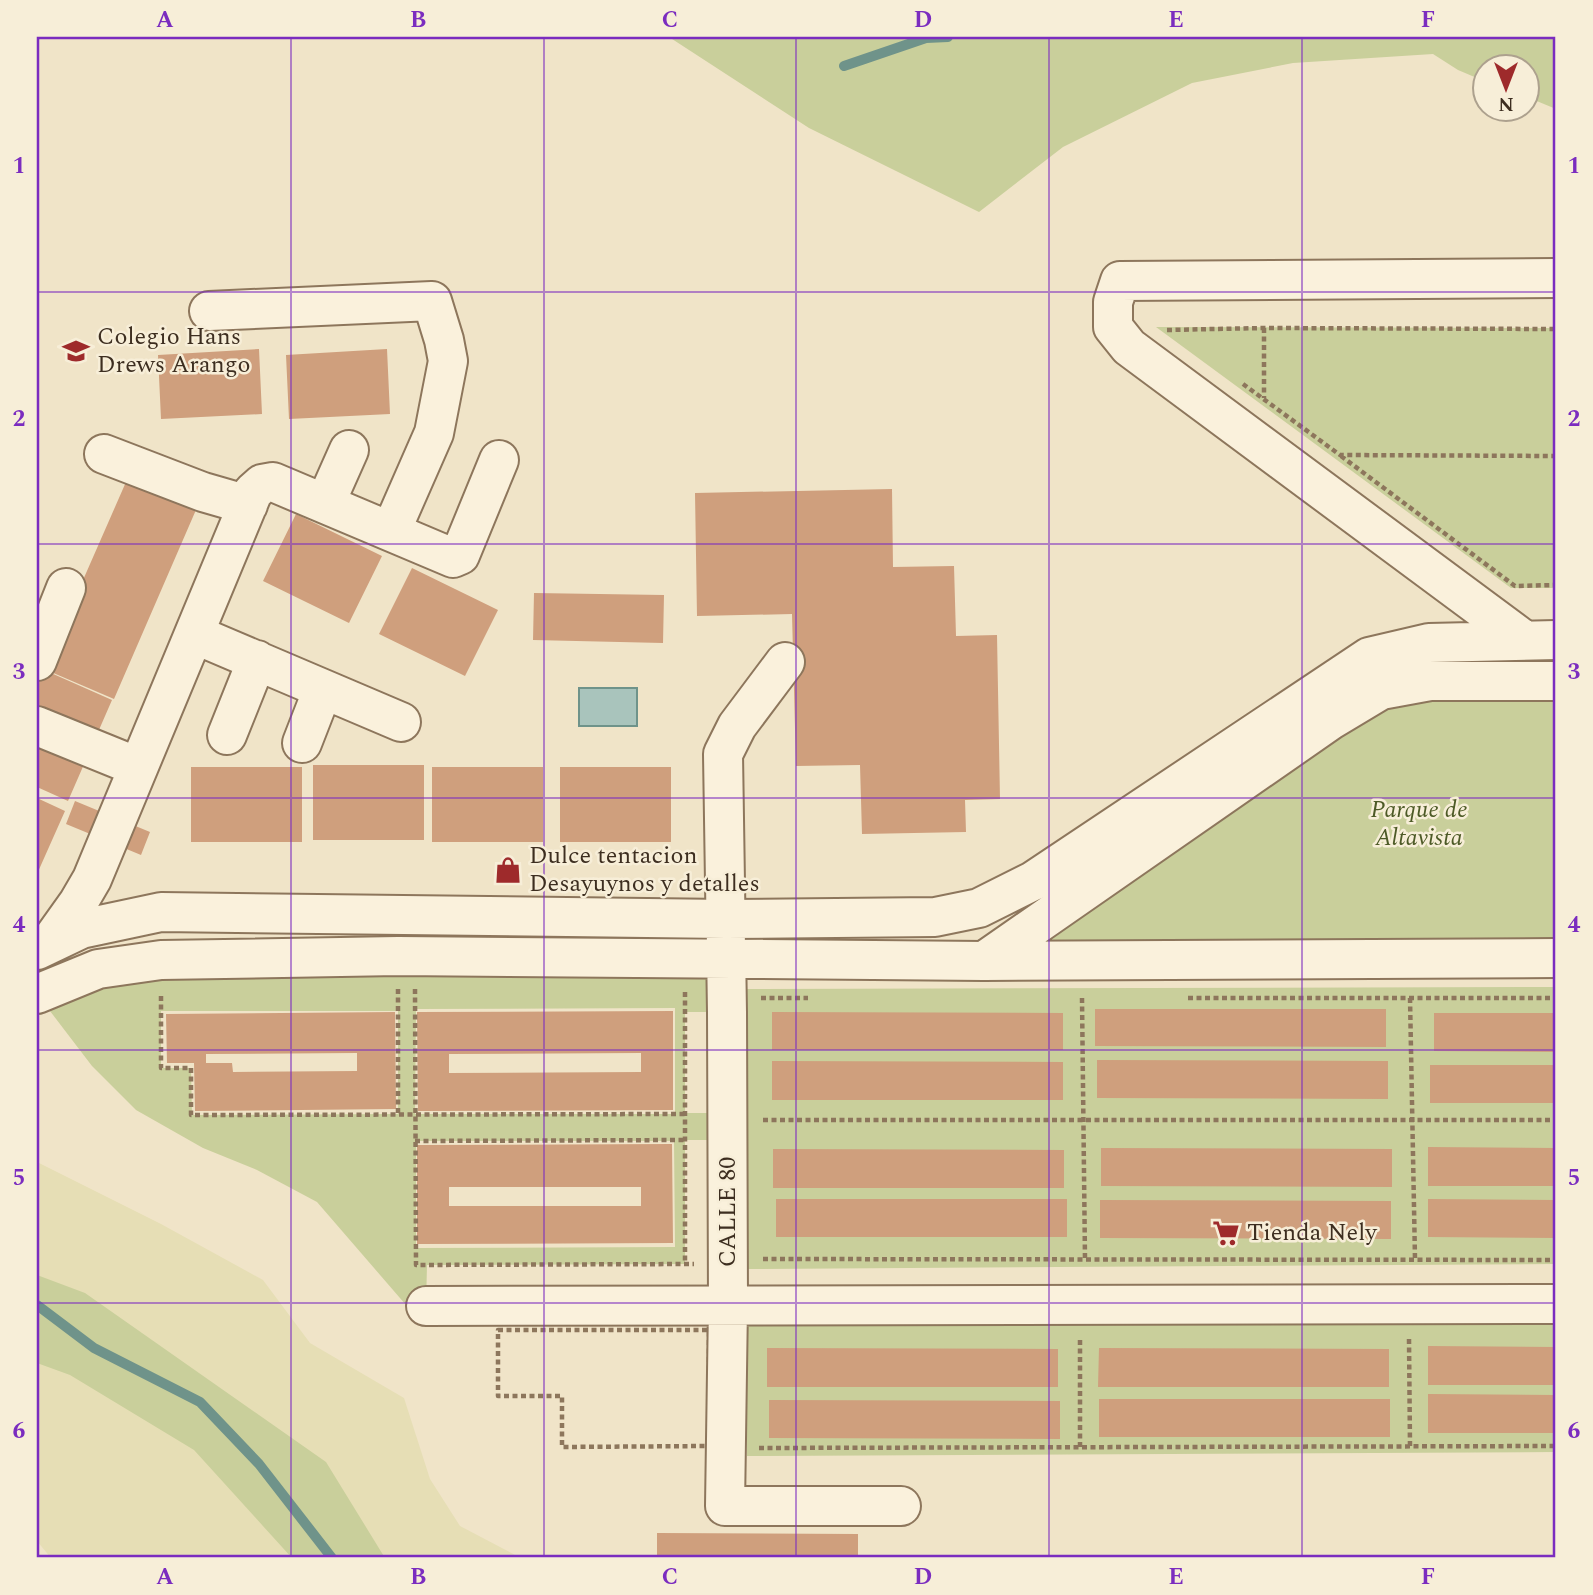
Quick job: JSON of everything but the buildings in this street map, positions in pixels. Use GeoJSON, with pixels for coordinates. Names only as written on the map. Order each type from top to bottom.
{"type":"FeatureCollection","features":[{"type":"Feature","properties":{"kind":"street"},"geometry":{"type":"LineString","coordinates":[[1540,640],[1129,347],[1113,327],[1113,302],[1120,281],[1556,278]]}},
{"type":"Feature","properties":{"kind":"street"},"geometry":{"type":"LineString","coordinates":[[209,311],[432,301],[448,361],[434,433],[391,531]]}},
{"type":"Feature","properties":{"kind":"street"},"geometry":{"type":"LineString","coordinates":[[326,504],[349,450]]}},
{"type":"Feature","properties":{"kind":"street"},"geometry":{"type":"LineString","coordinates":[[104,454],[203,492],[248,505]]}},
{"type":"Feature","properties":{"kind":"street"},"geometry":{"type":"LineString","coordinates":[[42,948],[78,903],[92,879],[253,492],[262,484],[273,482],[457,558],[499,460]]}},
{"type":"Feature","properties":{"kind":"street"},"geometry":{"type":"LineString","coordinates":[[37,661],[66,588]]}},
{"type":"Feature","properties":{"kind":"street"},"geometry":{"type":"LineString","coordinates":[[194,634],[401,722]]}},
{"type":"Feature","properties":{"kind":"street"},"geometry":{"type":"LineString","coordinates":[[42,948],[81,929],[161,912],[726,919],[935,917],[979,908],[1033,881],[1369,657],[1429,643],[1540,640]]}},
{"type":"Feature","properties":{"kind":"street"},"geometry":{"type":"LineString","coordinates":[[227,735],[257,660]]}},
{"type":"Feature","properties":{"kind":"street","name":"CALLE 80"},"geometry":{"type":"LineString","coordinates":[[785,663],[737,726],[723,754],[727,957],[728,1305],[725,1506],[901,1506]]}},
{"type":"Feature","properties":{"kind":"street"},"geometry":{"type":"LineString","coordinates":[[984,961],[1331,720],[1381,690],[1430,681],[1556,681]]}},
{"type":"Feature","properties":{"kind":"street"},"geometry":{"type":"LineString","coordinates":[[302,743],[323,689]]}},
{"type":"Feature","properties":{"kind":"street"},"geometry":{"type":"LineString","coordinates":[[37,726],[138,767]]}},
{"type":"Feature","properties":{"kind":"street"},"geometry":{"type":"LineString","coordinates":[[107,842],[106,867],[116,890],[136,906],[161,912]]}},
{"type":"Feature","properties":{"kind":"street"},"geometry":{"type":"LineString","coordinates":[[37,994],[98,969],[161,960],[398,956],[984,961],[1556,958]]}},
{"type":"Feature","properties":{"kind":"street"},"geometry":{"type":"LineString","coordinates":[[426,1306],[1556,1304]]}},
{"type":"Feature","properties":{"kind":"path"},"geometry":{"type":"LineString","coordinates":[[1264,328],[1264,399]]}},
{"type":"Feature","properties":{"kind":"path"},"geometry":{"type":"LineString","coordinates":[[1177,337],[1166,330],[1556,329]]}},
{"type":"Feature","properties":{"kind":"path"},"geometry":{"type":"LineString","coordinates":[[1242,384],[1515,586],[1556,585]]}},
{"type":"Feature","properties":{"kind":"path"},"geometry":{"type":"LineString","coordinates":[[1340,455],[1556,456]]}},
{"type":"Feature","properties":{"kind":"path"},"geometry":{"type":"LineString","coordinates":[[757,998],[811,998]]}},
{"type":"Feature","properties":{"kind":"path"},"geometry":{"type":"LineString","coordinates":[[1069,998],[1082,998],[1085,1259]]}},
{"type":"Feature","properties":{"kind":"path"},"geometry":{"type":"LineString","coordinates":[[1178,998],[1556,998]]}},
{"type":"Feature","properties":{"kind":"path"},"geometry":{"type":"LineString","coordinates":[[1410,998],[1415,1259]]}},
{"type":"Feature","properties":{"kind":"path"},"geometry":{"type":"LineString","coordinates":[[415,1009],[416,1265],[685,1264],[685,1012]]}},
{"type":"Feature","properties":{"kind":"path"},"geometry":{"type":"LineString","coordinates":[[161,1011],[161,1068],[191,1068],[191,1115],[685,1114]]}},
{"type":"Feature","properties":{"kind":"path"},"geometry":{"type":"LineString","coordinates":[[398,1011],[398,1114]]}},
{"type":"Feature","properties":{"kind":"path"},"geometry":{"type":"LineString","coordinates":[[757,1120],[1556,1120]]}},
{"type":"Feature","properties":{"kind":"path"},"geometry":{"type":"LineString","coordinates":[[415,1141],[685,1140]]}},
{"type":"Feature","properties":{"kind":"path"},"geometry":{"type":"LineString","coordinates":[[757,1259],[1556,1260]]}},
{"type":"Feature","properties":{"kind":"path"},"geometry":{"type":"LineString","coordinates":[[498,1329],[709,1329],[709,1446],[562,1447],[562,1396],[498,1396],[498,1329]]}},
{"type":"Feature","properties":{"kind":"path"},"geometry":{"type":"LineString","coordinates":[[1409,1335],[1410,1447]]}},
{"type":"Feature","properties":{"kind":"path"},"geometry":{"type":"LineString","coordinates":[[1080,1336],[1080,1447]]}},
{"type":"Feature","properties":{"kind":"path"},"geometry":{"type":"LineString","coordinates":[[755,1448],[1556,1446]]}},
{"type":"Feature","properties":{"kind":"shaded area"},"geometry":{"type":"Polygon","coordinates":[[[37,1162],[161,1224],[263,1280],[310,1343],[404,1398],[430,1479],[460,1526],[521,1558],[51,1558],[37,1541],[37,1162]]]}},
{"type":"Feature","properties":{"kind":"green space"},"geometry":{"type":"Polygon","coordinates":[[[669,37],[1556,37],[1556,109],[1540,102],[1540,52],[1470,52],[1470,75],[1433,54],[1293,63],[1192,83],[1063,147],[979,212],[809,128],[669,37]]]}},
{"type":"Feature","properties":{"kind":"green space"},"geometry":{"type":"Polygon","coordinates":[[[1156,327],[1556,328],[1556,588],[1511,588],[1156,327]]]}},
{"type":"Feature","properties":{"kind":"green space","name":"Parque de Altavista"},"geometry":{"type":"Polygon","coordinates":[[[1556,681],[1556,958],[984,961],[1381,690],[1556,681]]]}},
{"type":"Feature","properties":{"kind":"green space"},"geometry":{"type":"Polygon","coordinates":[[[727,957],[727,1012],[685,1012],[685,1113],[727,1113],[727,1140],[685,1140],[685,1264],[427,1265],[426,1306],[406,1305],[317,1202],[257,1170],[203,1148],[136,1110],[92,1066],[37,994],[98,969],[727,957]],[[675,1008],[416,1009],[415,1114],[675,1114],[675,1008]],[[161,1011],[161,1068],[191,1068],[192,1115],[398,1114],[398,1011],[161,1011]],[[416,1141],[416,1248],[675,1247],[674,1141],[416,1141]]]}},
{"type":"Feature","properties":{"kind":"green space"},"geometry":{"type":"Polygon","coordinates":[[[1556,987],[1556,1264],[747,1269],[741,989],[1556,987]]]}},
{"type":"Feature","properties":{"kind":"green space"},"geometry":{"type":"Polygon","coordinates":[[[37,1275],[85,1293],[326,1462],[385,1558],[292,1558],[194,1450],[70,1375],[37,1363],[37,1275]]]}},
{"type":"Feature","properties":{"kind":"green space"},"geometry":{"type":"Polygon","coordinates":[[[1556,1322],[1556,1452],[747,1456],[746,1326],[1556,1322]]]}},
{"type":"Feature","properties":{"kind":"water"},"geometry":{"type":"Polygon","coordinates":[[[579,688],[637,688],[637,726],[579,726],[579,688]]]}},
{"type":"Feature","properties":{"kind":"waterway"},"geometry":{"type":"LineString","coordinates":[[844,66],[926,38],[948,37]]}},
{"type":"Feature","properties":{"kind":"waterway"},"geometry":{"type":"LineString","coordinates":[[37,1305],[94,1348],[200,1402],[259,1464],[332,1558]]}},
{"type":"Feature","properties":{"kind":"place","name":"Colegio Hans Drews Arango"},"geometry":{"type":"Point","coordinates":[76,351]}},
{"type":"Feature","properties":{"kind":"place","name":"Dulce tentacion Desayuynos y detalles"},"geometry":{"type":"Point","coordinates":[508,870]}},
{"type":"Feature","properties":{"kind":"place","name":"Tienda Nely"},"geometry":{"type":"Point","coordinates":[1226,1233]}}]}
